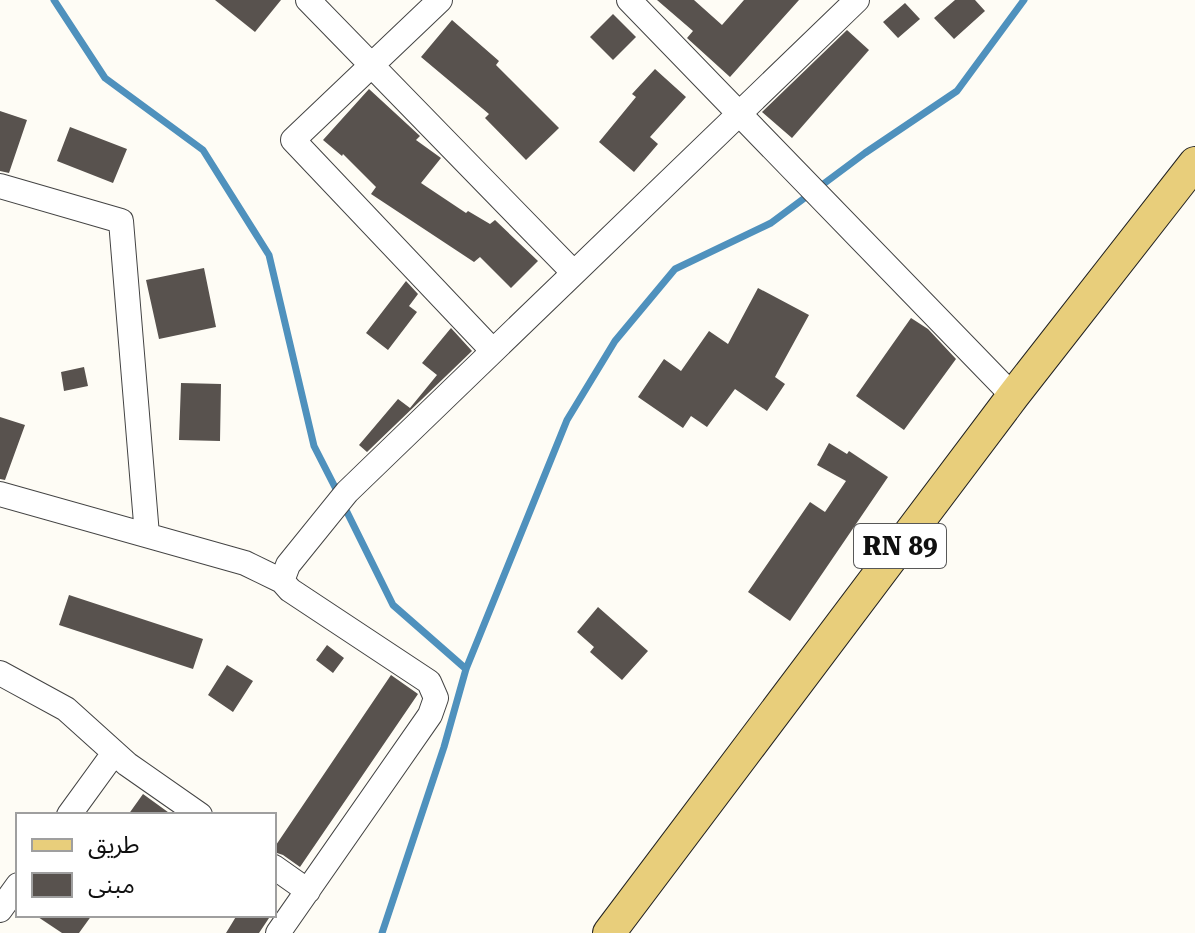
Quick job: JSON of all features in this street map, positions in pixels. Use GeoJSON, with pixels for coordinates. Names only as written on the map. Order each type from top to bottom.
{"type":"FeatureCollection","features":[{"type":"Feature","properties":{"kind":"main road","name":"RN 89"},"geometry":{"type":"LineString","coordinates":[[609,933],[1013,396],[1195,163]]}},
{"type":"Feature","properties":{"kind":"street"},"geometry":{"type":"LineString","coordinates":[[308,0],[574,273]]}},
{"type":"Feature","properties":{"kind":"street"},"geometry":{"type":"LineString","coordinates":[[440,0],[293,140],[493,351]]}},
{"type":"Feature","properties":{"kind":"street"},"geometry":{"type":"LineString","coordinates":[[629,0],[1013,396]]}},
{"type":"Feature","properties":{"kind":"street"},"geometry":{"type":"LineString","coordinates":[[282,581],[288,565],[347,492],[857,0]]}},
{"type":"Feature","properties":{"kind":"street"},"geometry":{"type":"LineString","coordinates":[[0,186],[121,221],[147,535]]}},
{"type":"Feature","properties":{"kind":"street"},"geometry":{"type":"LineString","coordinates":[[0,494],[245,563],[282,581],[290,590],[429,682],[436,698],[430,715],[278,933]]}},
{"type":"Feature","properties":{"kind":"street"},"geometry":{"type":"LineString","coordinates":[[0,673],[66,709],[114,753],[197,813]]}},
{"type":"Feature","properties":{"kind":"street"},"geometry":{"type":"LineString","coordinates":[[70,813],[114,753]]}},
{"type":"Feature","properties":{"kind":"street"},"geometry":{"type":"LineString","coordinates":[[276,868],[308,891]]}},
{"type":"Feature","properties":{"kind":"street"},"geometry":{"type":"LineString","coordinates":[[0,910],[16,888]]}},
{"type":"Feature","properties":{"kind":"building"},"geometry":{"type":"Polygon","coordinates":[[[215,0],[281,0],[255,32],[215,0]]]}},
{"type":"Feature","properties":{"kind":"building"},"geometry":{"type":"Polygon","coordinates":[[[657,0],[694,0],[722,25],[744,0],[799,0],[730,77],[687,38],[693,31],[657,0]]]}},
{"type":"Feature","properties":{"kind":"building"},"geometry":{"type":"Polygon","coordinates":[[[955,0],[975,0],[985,11],[954,39],[934,18],[955,0]]]}},
{"type":"Feature","properties":{"kind":"building"},"geometry":{"type":"Polygon","coordinates":[[[905,3],[920,19],[898,38],[883,22],[905,3]]]}},
{"type":"Feature","properties":{"kind":"building"},"geometry":{"type":"Polygon","coordinates":[[[613,14],[636,37],[613,60],[590,37],[613,14]]]}},
{"type":"Feature","properties":{"kind":"building"},"geometry":{"type":"Polygon","coordinates":[[[452,20],[499,61],[496,65],[559,128],[526,160],[485,118],[489,114],[421,57],[452,20]]]}},
{"type":"Feature","properties":{"kind":"building"},"geometry":{"type":"Polygon","coordinates":[[[847,30],[869,50],[792,138],[762,112],[847,30]]]}},
{"type":"Feature","properties":{"kind":"building"},"geometry":{"type":"Polygon","coordinates":[[[655,69],[686,97],[650,137],[658,144],[634,172],[599,142],[636,97],[632,94],[655,69]]]}},
{"type":"Feature","properties":{"kind":"building"},"geometry":{"type":"Polygon","coordinates":[[[369,89],[420,136],[416,140],[441,158],[421,183],[466,213],[468,211],[490,224],[495,220],[538,261],[511,288],[480,257],[474,262],[371,194],[376,187],[343,154],[323,140],[369,89]]]}},
{"type":"Feature","properties":{"kind":"building"},"geometry":{"type":"Polygon","coordinates":[[[0,111],[27,120],[9,173],[0,171],[0,111]]]}},
{"type":"Feature","properties":{"kind":"building"},"geometry":{"type":"Polygon","coordinates":[[[70,127],[127,149],[113,183],[57,161],[70,127]]]}},
{"type":"Feature","properties":{"kind":"building"},"geometry":{"type":"Polygon","coordinates":[[[204,268],[216,327],[159,339],[146,280],[204,268]]]}},
{"type":"Feature","properties":{"kind":"building"},"geometry":{"type":"Polygon","coordinates":[[[406,281],[418,294],[409,306],[417,312],[388,350],[366,333],[406,281]]]}},
{"type":"Feature","properties":{"kind":"building"},"geometry":{"type":"Polygon","coordinates":[[[758,288],[809,315],[775,377],[785,384],[767,411],[735,389],[707,427],[691,416],[683,428],[638,397],[664,359],[681,371],[709,331],[728,344],[758,288]]]}},
{"type":"Feature","properties":{"kind":"building"},"geometry":{"type":"Polygon","coordinates":[[[911,318],[928,329],[956,359],[904,430],[856,396],[911,318]]]}},
{"type":"Feature","properties":{"kind":"building"},"geometry":{"type":"Polygon","coordinates":[[[451,328],[472,351],[367,452],[359,445],[398,399],[410,408],[437,375],[422,363],[451,328]]]}},
{"type":"Feature","properties":{"kind":"building"},"geometry":{"type":"Polygon","coordinates":[[[84,367],[88,386],[64,391],[61,372],[84,367]]]}},
{"type":"Feature","properties":{"kind":"building"},"geometry":{"type":"Polygon","coordinates":[[[181,383],[221,384],[220,441],[179,440],[181,383]]]}},
{"type":"Feature","properties":{"kind":"building"},"geometry":{"type":"Polygon","coordinates":[[[0,417],[25,425],[5,480],[0,479],[0,417]]]}},
{"type":"Feature","properties":{"kind":"building"},"geometry":{"type":"Polygon","coordinates":[[[829,443],[847,454],[849,451],[888,477],[790,621],[748,592],[810,502],[825,512],[846,481],[817,465],[829,443]]]}},
{"type":"Feature","properties":{"kind":"building"},"geometry":{"type":"Polygon","coordinates":[[[69,595],[203,639],[193,669],[59,625],[69,595]]]}},
{"type":"Feature","properties":{"kind":"building"},"geometry":{"type":"Polygon","coordinates":[[[598,607],[648,651],[622,680],[590,652],[594,647],[577,632],[598,607]]]}},
{"type":"Feature","properties":{"kind":"building"},"geometry":{"type":"Polygon","coordinates":[[[327,645],[344,658],[333,673],[316,660],[327,645]]]}},
{"type":"Feature","properties":{"kind":"building"},"geometry":{"type":"Polygon","coordinates":[[[227,665],[253,681],[233,712],[208,695],[227,665]]]}},
{"type":"Feature","properties":{"kind":"building"},"geometry":{"type":"Polygon","coordinates":[[[391,675],[418,694],[300,867],[276,853],[276,845],[391,675]]]}},
{"type":"Feature","properties":{"kind":"building"},"geometry":{"type":"Polygon","coordinates":[[[143,794],[169,813],[129,813],[143,794]]]}},
{"type":"Feature","properties":{"kind":"building"},"geometry":{"type":"Polygon","coordinates":[[[38,917],[91,917],[79,933],[62,933],[38,917]]]}},
{"type":"Feature","properties":{"kind":"building"},"geometry":{"type":"Polygon","coordinates":[[[236,917],[270,917],[259,933],[226,933],[236,917]]]}},
{"type":"Feature","properties":{"kind":"waterway"},"geometry":{"type":"LineString","coordinates":[[54,0],[105,78],[203,150],[269,255],[314,446],[339,495]]}},
{"type":"Feature","properties":{"kind":"waterway"},"geometry":{"type":"LineString","coordinates":[[382,933],[444,747],[466,669],[567,420],[615,341],[675,269],[771,223],[865,153],[957,91],[1024,0]]}},
{"type":"Feature","properties":{"kind":"waterway"},"geometry":{"type":"LineString","coordinates":[[344,506],[393,605],[466,669]]}}]}
